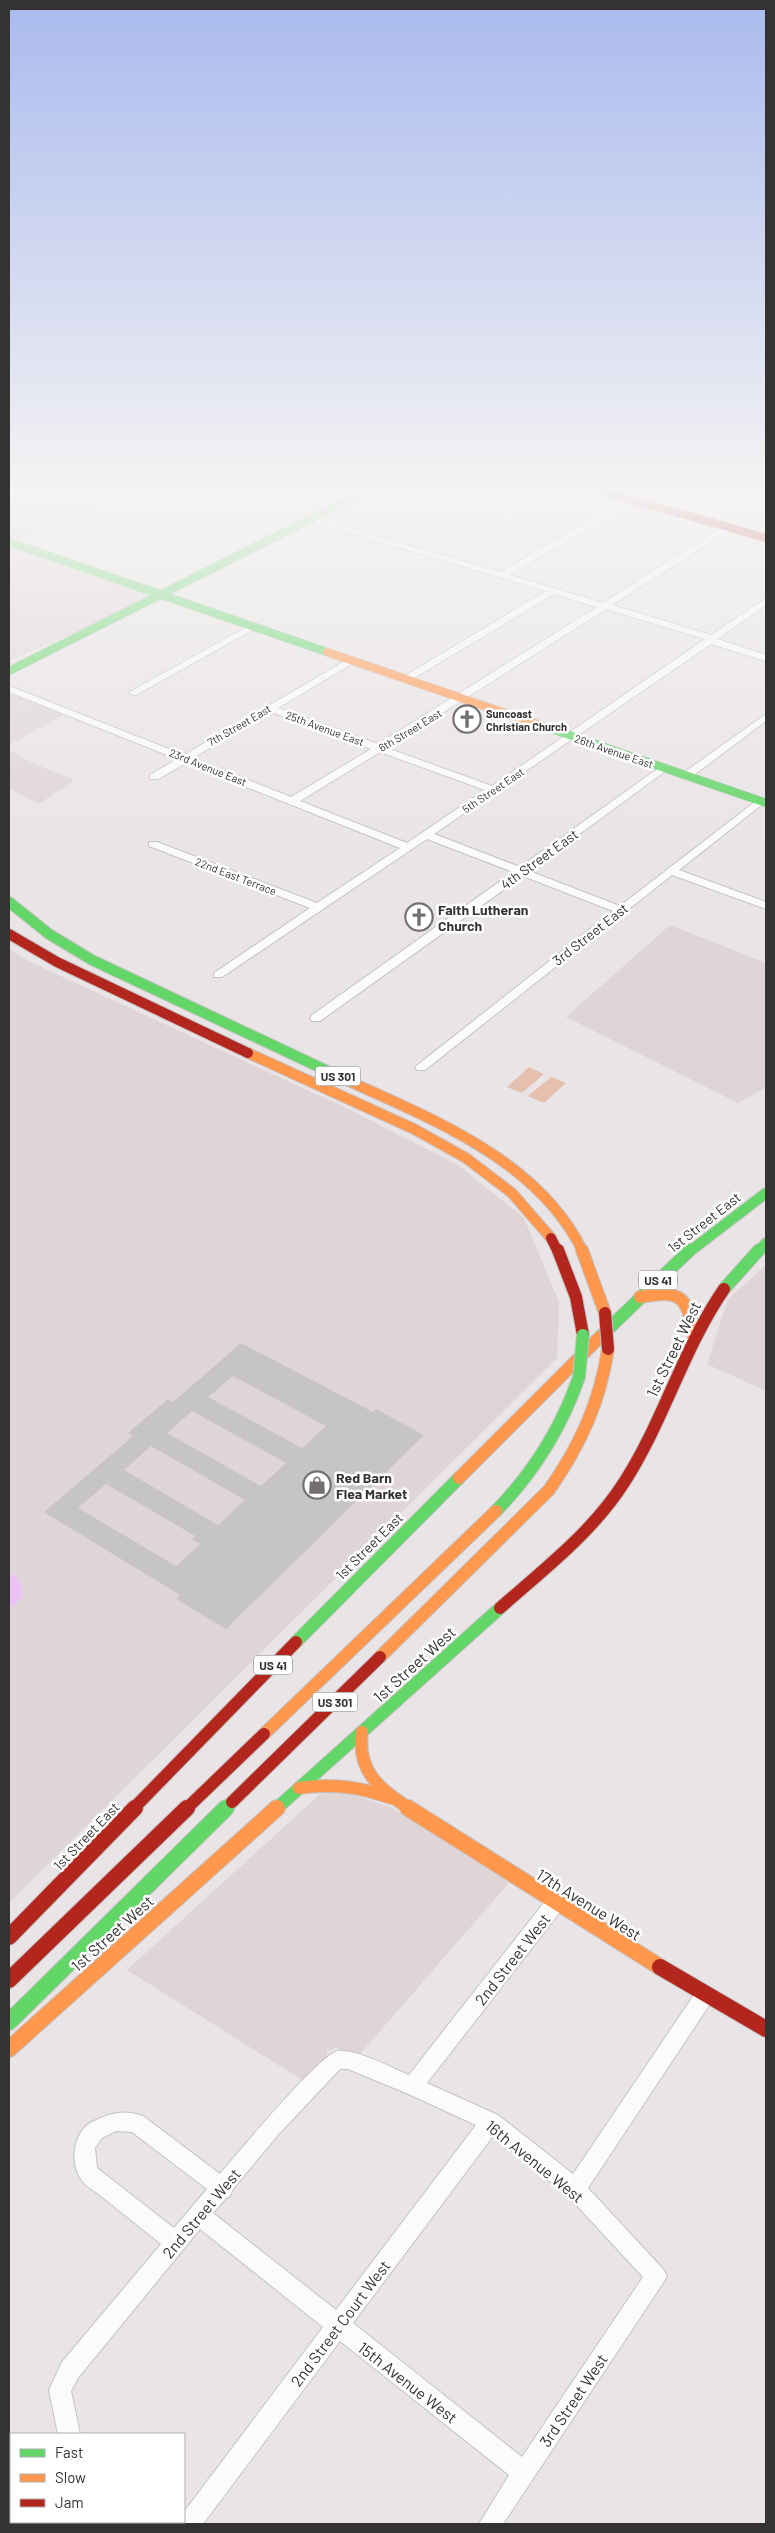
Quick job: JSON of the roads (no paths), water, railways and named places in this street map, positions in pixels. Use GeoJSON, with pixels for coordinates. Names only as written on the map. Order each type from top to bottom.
{"type":"FeatureCollection","features":[{"type":"Feature","properties":{"kind":"main road"},"geometry":{"type":"LineString","coordinates":[[9,671],[131,609]]}},
{"type":"Feature","properties":{"kind":"main road","name":"26th Avenue East"},"geometry":{"type":"LineString","coordinates":[[203,609],[763,802]]}},
{"type":"Feature","properties":{"kind":"main road","name":"1st Street West"},"geometry":{"type":"LineString","coordinates":[[9,902],[58,940],[111,971],[438,1123],[500,1159],[539,1191],[570,1229],[593,1270],[605,1313],[608,1348],[601,1394],[589,1428],[572,1460],[549,1490],[9,2022]]}},
{"type":"Feature","properties":{"kind":"main road","name":"US 301"},"geometry":{"type":"LineString","coordinates":[[9,934],[64,966],[423,1134],[484,1169],[523,1202],[552,1239],[573,1280],[581,1311],[583,1335],[578,1377],[571,1403],[557,1436],[537,1466],[511,1496],[9,1980]]}},
{"type":"Feature","properties":{"kind":"main road","name":"1st Street East"},"geometry":{"type":"LineString","coordinates":[[9,1937],[333,1604],[640,1297],[687,1254],[766,1193]]}},
{"type":"Feature","properties":{"kind":"main road","name":"1st Street West"},"geometry":{"type":"LineString","coordinates":[[9,2049],[550,1564],[604,1512],[639,1460],[694,1336],[723,1289],[766,1243]]}},
{"type":"Feature","properties":{"kind":"main road"},"geometry":{"type":"LineString","coordinates":[[640,1297],[664,1294],[683,1300],[691,1310],[694,1336]]}},
{"type":"Feature","properties":{"kind":"main road","name":"17th Avenue West"},"geometry":{"type":"LineString","coordinates":[[362,1732],[360,1748],[362,1763],[397,1800]]}},
{"type":"Feature","properties":{"kind":"main road","name":"17th Avenue West"},"geometry":{"type":"LineString","coordinates":[[298,1789],[339,1783],[355,1785],[397,1800],[705,1995],[766,2029]]}},
{"type":"Feature","properties":{"kind":"street"},"geometry":{"type":"LineString","coordinates":[[406,679],[522,609]]}},
{"type":"Feature","properties":{"kind":"street","name":"6th Street East"},"geometry":{"type":"LineString","coordinates":[[293,801],[462,698],[602,609]]}},
{"type":"Feature","properties":{"kind":"street"},"geometry":{"type":"LineString","coordinates":[[617,609],[766,658]]}},
{"type":"Feature","properties":{"kind":"street","name":"5th Street East"},"geometry":{"type":"LineString","coordinates":[[218,975],[571,737],[754,609]]}},
{"type":"Feature","properties":{"kind":"street"},"geometry":{"type":"LineString","coordinates":[[133,693],[253,627]]}},
{"type":"Feature","properties":{"kind":"street","name":"7th Street East"},"geometry":{"type":"LineString","coordinates":[[154,777],[184,757],[352,660]]}},
{"type":"Feature","properties":{"kind":"street","name":"23rd Avenue East"},"geometry":{"type":"LineString","coordinates":[[9,689],[407,847]]}},
{"type":"Feature","properties":{"kind":"street","name":"25th Avenue East"},"geometry":{"type":"LineString","coordinates":[[270,708],[493,790]]}},
{"type":"Feature","properties":{"kind":"street"},"geometry":{"type":"LineString","coordinates":[[686,776],[766,718]]}},
{"type":"Feature","properties":{"kind":"street","name":"4th Street East"},"geometry":{"type":"LineString","coordinates":[[316,1018],[663,768]]}},
{"type":"Feature","properties":{"kind":"street","name":"3rd Street East"},"geometry":{"type":"LineString","coordinates":[[421,1067],[671,871],[763,802]]}},
{"type":"Feature","properties":{"kind":"street"},"geometry":{"type":"LineString","coordinates":[[426,835],[621,910]]}},
{"type":"Feature","properties":{"kind":"street","name":"22nd East Terrace"},"geometry":{"type":"LineString","coordinates":[[152,844],[318,908]]}},
{"type":"Feature","properties":{"kind":"street"},"geometry":{"type":"LineString","coordinates":[[671,871],[766,906]]}},
{"type":"Feature","properties":{"kind":"street","name":"2nd Street West"},"geometry":{"type":"LineString","coordinates":[[413,2086],[556,1902]]}},
{"type":"Feature","properties":{"kind":"street"},"geometry":{"type":"LineString","coordinates":[[575,2189],[705,1995]]}},
{"type":"Feature","properties":{"kind":"street","name":"2nd Street West"},"geometry":{"type":"LineString","coordinates":[[69,2433],[60,2390],[70,2370],[222,2190],[270,2129],[336,2060]]}},
{"type":"Feature","properties":{"kind":"street","name":"16th Avenue West"},"geometry":{"type":"LineString","coordinates":[[336,2060],[348,2060],[413,2086],[491,2122],[575,2189],[656,2276]]}},
{"type":"Feature","properties":{"kind":"street"},"geometry":{"type":"LineString","coordinates":[[176,2243],[88,2173],[84,2152],[95,2131],[115,2120],[136,2123],[222,2190]]}},
{"type":"Feature","properties":{"kind":"street","name":"2nd Street Court West"},"geometry":{"type":"LineString","coordinates":[[191,2524],[491,2122]]}},
{"type":"Feature","properties":{"kind":"street","name":"15th Avenue West"},"geometry":{"type":"LineString","coordinates":[[199,2215],[524,2473]]}},
{"type":"Feature","properties":{"kind":"street","name":"3rd Street West"},"geometry":{"type":"LineString","coordinates":[[490,2524],[656,2276]]}},
{"type":"Feature","properties":{"kind":"place","name":"Suncoast Christian Church"},"geometry":{"type":"Point","coordinates":[467,719]}},
{"type":"Feature","properties":{"kind":"place","name":"Faith Lutheran Church"},"geometry":{"type":"Point","coordinates":[419,917]}},
{"type":"Feature","properties":{"kind":"place","name":"Red Barn Flea Market"},"geometry":{"type":"Point","coordinates":[317,1485]}}]}
